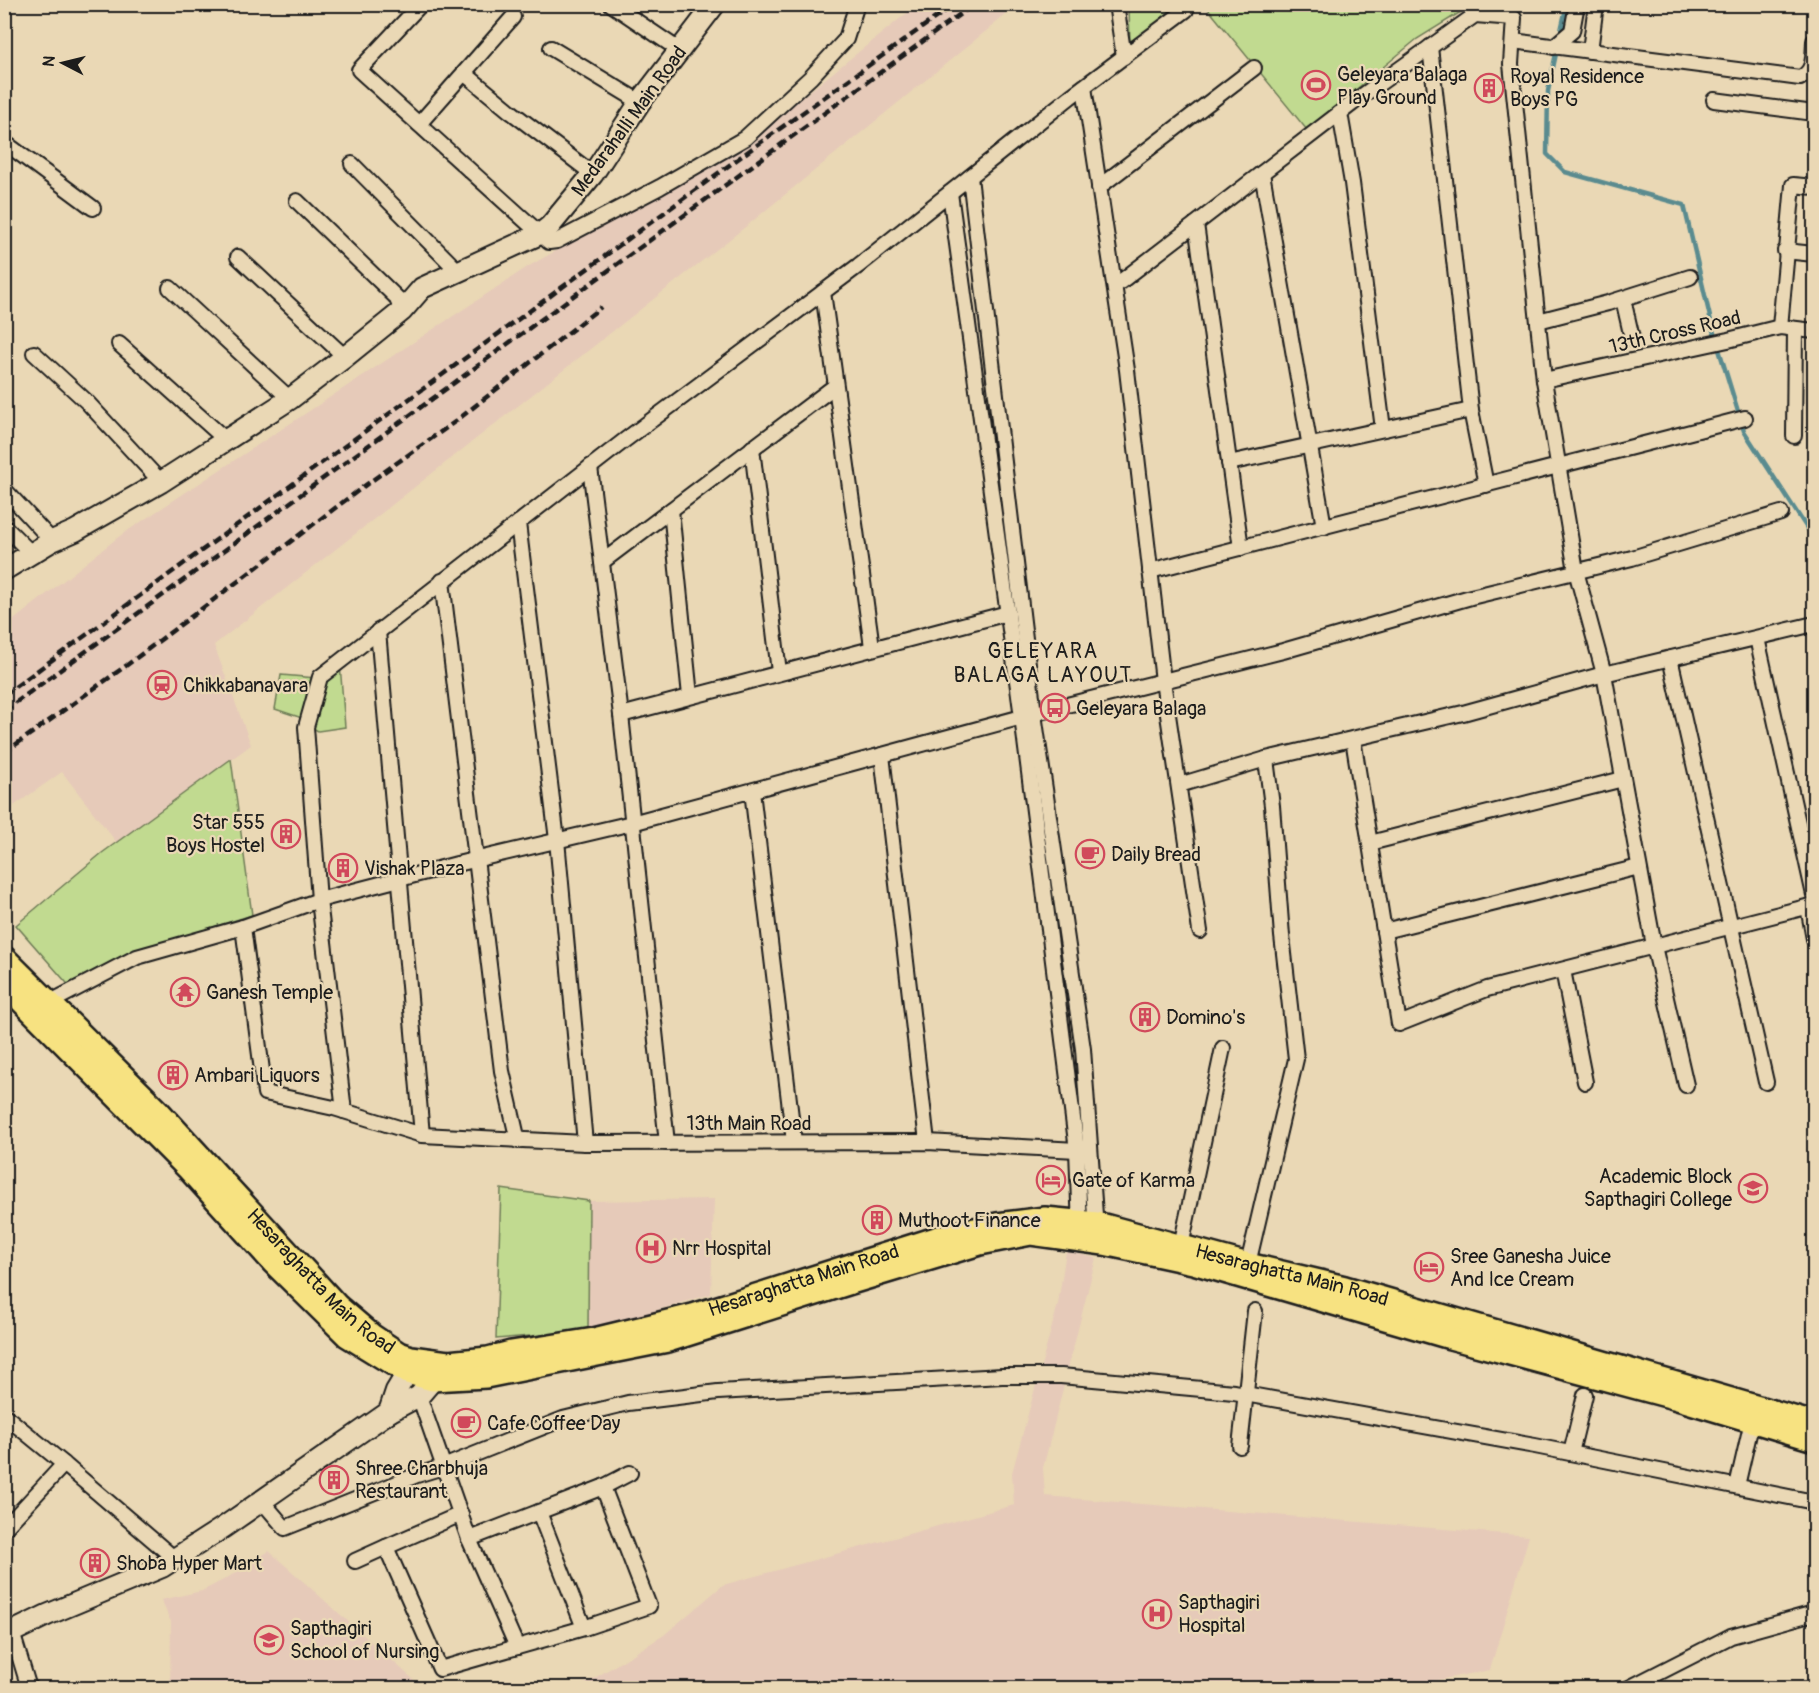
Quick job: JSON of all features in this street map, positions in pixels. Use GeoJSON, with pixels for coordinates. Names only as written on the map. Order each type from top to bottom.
{"type":"FeatureCollection","features":[{"type":"Feature","properties":{"kind":"main road","name":"Hesaraghatta Main Road"},"geometry":{"type":"LineString","coordinates":[[4,957],[41,1007]]}},
{"type":"Feature","properties":{"kind":"main road","name":"Hesaraghatta Main Road"},"geometry":{"type":"LineString","coordinates":[[4,984],[41,1007],[159,1111],[338,1306],[372,1335],[399,1353],[425,1388],[668,1341],[851,1282],[980,1244],[1031,1234],[1088,1232],[1181,1246],[1367,1293],[1815,1423]]}},
{"type":"Feature","properties":{"kind":"main road","name":"Hesaraghatta Main Road"},"geometry":{"type":"LineString","coordinates":[[409,1365],[488,1358],[511,1352],[594,1340],[693,1315],[939,1237],[997,1224],[1045,1218],[1450,1338],[1674,1398],[1815,1440]]}},
{"type":"Feature","properties":{"kind":"street"},"geometry":{"type":"LineString","coordinates":[[421,4],[359,70],[549,242],[557,241],[660,187],[745,138],[811,77],[846,39],[857,4]]}},
{"type":"Feature","properties":{"kind":"street"},"geometry":{"type":"LineString","coordinates":[[611,4],[679,50]]}},
{"type":"Feature","properties":{"kind":"street","name":"Medarahalli Main Road"},"geometry":{"type":"LineString","coordinates":[[540,234],[550,226],[593,174],[640,102],[715,4]]}},
{"type":"Feature","properties":{"kind":"street"},"geometry":{"type":"LineString","coordinates":[[1116,4],[1124,57]]}},
{"type":"Feature","properties":{"kind":"street"},"geometry":{"type":"LineString","coordinates":[[1553,46],[1572,31],[1577,4]]}},
{"type":"Feature","properties":{"kind":"street"},"geometry":{"type":"LineString","coordinates":[[1590,51],[1596,4]]}},
{"type":"Feature","properties":{"kind":"street"},"geometry":{"type":"LineString","coordinates":[[344,1111],[319,900],[306,727],[320,677],[590,467],[823,292],[1186,10]]}},
{"type":"Feature","properties":{"kind":"street"},"geometry":{"type":"LineString","coordinates":[[1114,286],[1340,113],[1475,15],[1514,18],[1512,64],[1544,380],[1576,571],[1604,674],[1654,946],[1686,1085]]}},
{"type":"Feature","properties":{"kind":"street"},"geometry":{"type":"LineString","coordinates":[[419,124],[513,17]]}},
{"type":"Feature","properties":{"kind":"street"},"geometry":{"type":"LineString","coordinates":[[1513,41],[1800,78],[1811,69],[1815,41]]}},
{"type":"Feature","properties":{"kind":"street"},"geometry":{"type":"LineString","coordinates":[[1430,47],[1471,410],[1486,485]]}},
{"type":"Feature","properties":{"kind":"street"},"geometry":{"type":"LineString","coordinates":[[551,48],[640,102]]}},
{"type":"Feature","properties":{"kind":"street"},"geometry":{"type":"LineString","coordinates":[[1099,187],[1254,68]]}},
{"type":"Feature","properties":{"kind":"street"},"geometry":{"type":"LineString","coordinates":[[464,73],[593,174]]}},
{"type":"Feature","properties":{"kind":"street"},"geometry":{"type":"LineString","coordinates":[[1084,87],[1128,370],[1163,681],[1200,931]]}},
{"type":"Feature","properties":{"kind":"street"},"geometry":{"type":"LineString","coordinates":[[1714,100],[1815,113]]}},
{"type":"Feature","properties":{"kind":"street"},"geometry":{"type":"LineString","coordinates":[[1340,113],[1352,183],[1383,429]]}},
{"type":"Feature","properties":{"kind":"street"},"geometry":{"type":"LineString","coordinates":[[4,142],[93,208]]}},
{"type":"Feature","properties":{"kind":"street"},"geometry":{"type":"LineString","coordinates":[[352,164],[458,271]]}},
{"type":"Feature","properties":{"kind":"street"},"geometry":{"type":"LineString","coordinates":[[1262,173],[1324,527]]}},
{"type":"Feature","properties":{"kind":"street"},"geometry":{"type":"LineString","coordinates":[[970,177],[1028,716],[1088,1232]]}},
{"type":"Feature","properties":{"kind":"street"},"geometry":{"type":"LineString","coordinates":[[1780,327],[1792,185],[1815,187]]}},
{"type":"Feature","properties":{"kind":"street"},"geometry":{"type":"LineString","coordinates":[[950,193],[1008,613],[1028,716],[1083,1049],[1088,1232]]}},
{"type":"Feature","properties":{"kind":"street"},"geometry":{"type":"LineString","coordinates":[[297,201],[396,297],[402,310]]}},
{"type":"Feature","properties":{"kind":"street"},"geometry":{"type":"LineString","coordinates":[[1197,224],[1241,548]]}},
{"type":"Feature","properties":{"kind":"street"},"geometry":{"type":"LineString","coordinates":[[4,570],[52,541],[75,531],[162,482],[290,399],[402,310],[423,288],[540,234]]}},
{"type":"Feature","properties":{"kind":"street"},"geometry":{"type":"LineString","coordinates":[[1785,251],[1815,255]]}},
{"type":"Feature","properties":{"kind":"street"},"geometry":{"type":"LineString","coordinates":[[238,257],[345,357]]}},
{"type":"Feature","properties":{"kind":"street"},"geometry":{"type":"LineString","coordinates":[[1538,321],[1690,278]]}},
{"type":"Feature","properties":{"kind":"street"},"geometry":{"type":"LineString","coordinates":[[170,288],[290,399]]}},
{"type":"Feature","properties":{"kind":"street"},"geometry":{"type":"LineString","coordinates":[[823,292],[872,647]]}},
{"type":"Feature","properties":{"kind":"street"},"geometry":{"type":"LineString","coordinates":[[1623,298],[1632,338]]}},
{"type":"Feature","properties":{"kind":"street","name":"13th Cross Road"},"geometry":{"type":"LineString","coordinates":[[1544,380],[1780,327],[1815,331]]}},
{"type":"Feature","properties":{"kind":"street"},"geometry":{"type":"LineString","coordinates":[[1794,436],[1796,329]]}},
{"type":"Feature","properties":{"kind":"street"},"geometry":{"type":"LineString","coordinates":[[119,344],[226,440]]}},
{"type":"Feature","properties":{"kind":"street"},"geometry":{"type":"LineString","coordinates":[[34,353],[86,401],[162,482]]}},
{"type":"Feature","properties":{"kind":"street"},"geometry":{"type":"LineString","coordinates":[[602,562],[836,386]]}},
{"type":"Feature","properties":{"kind":"street"},"geometry":{"type":"LineString","coordinates":[[1229,463],[1471,410]]}},
{"type":"Feature","properties":{"kind":"street"},"geometry":{"type":"LineString","coordinates":[[1150,571],[1746,418]]}},
{"type":"Feature","properties":{"kind":"street"},"geometry":{"type":"LineString","coordinates":[[752,448],[779,672]]}},
{"type":"Feature","properties":{"kind":"street"},"geometry":{"type":"LineString","coordinates":[[590,467],[621,715],[667,1143]]}},
{"type":"Feature","properties":{"kind":"street"},"geometry":{"type":"LineString","coordinates":[[4,489],[52,541]]}},
{"type":"Feature","properties":{"kind":"street"},"geometry":{"type":"LineString","coordinates":[[671,510],[690,696]]}},
{"type":"Feature","properties":{"kind":"street"},"geometry":{"type":"LineString","coordinates":[[41,1007],[137,957],[243,927],[319,900],[477,859],[632,823],[1028,716],[1283,651],[1471,597],[1632,558],[1781,513]]}},
{"type":"Feature","properties":{"kind":"street"},"geometry":{"type":"LineString","coordinates":[[518,523],[557,840],[585,1143]]}},
{"type":"Feature","properties":{"kind":"street"},"geometry":{"type":"LineString","coordinates":[[4,526],[32,553]]}},
{"type":"Feature","properties":{"kind":"street"},"geometry":{"type":"LineString","coordinates":[[442,581],[502,1071],[518,1141]]}},
{"type":"Feature","properties":{"kind":"street"},"geometry":{"type":"LineString","coordinates":[[621,715],[1008,613]]}},
{"type":"Feature","properties":{"kind":"street"},"geometry":{"type":"LineString","coordinates":[[1179,785],[1266,759],[1463,713],[1604,674],[1815,624]]}},
{"type":"Feature","properties":{"kind":"street"},"geometry":{"type":"LineString","coordinates":[[378,631],[422,1135]]}},
{"type":"Feature","properties":{"kind":"street"},"geometry":{"type":"LineString","coordinates":[[1756,638],[1812,902],[1815,939]]}},
{"type":"Feature","properties":{"kind":"street"},"geometry":{"type":"LineString","coordinates":[[1670,658],[1766,1082]]}},
{"type":"Feature","properties":{"kind":"street"},"geometry":{"type":"LineString","coordinates":[[1353,739],[1399,1024],[1487,989],[1731,927],[1812,902]]}},
{"type":"Feature","properties":{"kind":"street"},"geometry":{"type":"LineString","coordinates":[[882,755],[927,1142]]}},
{"type":"Feature","properties":{"kind":"street"},"geometry":{"type":"LineString","coordinates":[[1248,1264],[1296,1059],[1266,759]]}},
{"type":"Feature","properties":{"kind":"street"},"geometry":{"type":"LineString","coordinates":[[1370,843],[1623,779]]}},
{"type":"Feature","properties":{"kind":"street"},"geometry":{"type":"LineString","coordinates":[[752,791],[794,1142]]}},
{"type":"Feature","properties":{"kind":"street"},"geometry":{"type":"LineString","coordinates":[[1384,931],[1639,867]]}},
{"type":"Feature","properties":{"kind":"street","name":"13th Main Road"},"geometry":{"type":"LineString","coordinates":[[243,927],[265,1093],[344,1111],[422,1135],[585,1143],[927,1142],[1077,1150]]}},
{"type":"Feature","properties":{"kind":"street"},"geometry":{"type":"LineString","coordinates":[[1563,970],[1585,1082]]}},
{"type":"Feature","properties":{"kind":"street"},"geometry":{"type":"LineString","coordinates":[[1181,1246],[1223,1048]]}},
{"type":"Feature","properties":{"kind":"street"},"geometry":{"type":"LineString","coordinates":[[1240,1446],[1255,1311]]}},
{"type":"Feature","properties":{"kind":"street"},"geometry":{"type":"LineString","coordinates":[[29,1689],[8,1634],[162,1567],[175,1559],[425,1388],[448,1362]]}},
{"type":"Feature","properties":{"kind":"street"},"geometry":{"type":"LineString","coordinates":[[389,1412],[409,1365]]}},
{"type":"Feature","properties":{"kind":"street"},"geometry":{"type":"LineString","coordinates":[[262,1500],[285,1528],[564,1419],[628,1403],[718,1392],[1002,1376],[1061,1376],[1245,1394],[1571,1453],[1815,1502]]}},
{"type":"Feature","properties":{"kind":"street"},"geometry":{"type":"LineString","coordinates":[[425,1388],[443,1467],[469,1539],[517,1647]]}},
{"type":"Feature","properties":{"kind":"street"},"geometry":{"type":"LineString","coordinates":[[1571,1453],[1586,1395]]}},
{"type":"Feature","properties":{"kind":"street"},"geometry":{"type":"LineString","coordinates":[[4,1415],[175,1559]]}},
{"type":"Feature","properties":{"kind":"street"},"geometry":{"type":"LineString","coordinates":[[1737,1486],[1752,1421]]}},
{"type":"Feature","properties":{"kind":"street"},"geometry":{"type":"LineString","coordinates":[[4,1529],[64,1464]]}},
{"type":"Feature","properties":{"kind":"street"},"geometry":{"type":"LineString","coordinates":[[469,1539],[603,1487],[630,1473]]}},
{"type":"Feature","properties":{"kind":"street"},"geometry":{"type":"LineString","coordinates":[[386,1547],[440,1669],[584,1628],[649,1606],[603,1487]]}},
{"type":"Feature","properties":{"kind":"street"},"geometry":{"type":"LineString","coordinates":[[539,1512],[584,1628]]}},
{"type":"Feature","properties":{"kind":"street"},"geometry":{"type":"LineString","coordinates":[[355,1561],[460,1514]]}},
{"type":"Feature","properties":{"kind":"street"},"geometry":{"type":"LineString","coordinates":[[1629,1689],[1731,1636],[1815,1613]]}},
{"type":"Feature","properties":{"kind":"shaded area"},"geometry":{"type":"Polygon","coordinates":[[[917,5],[1018,5],[749,224],[214,645],[251,745],[117,843],[62,772],[5,812],[5,627],[121,535],[529,266],[743,145],[917,5]]]}},
{"type":"Feature","properties":{"kind":"shaded area","name":"Nrr Hospital"},"geometry":{"type":"Polygon","coordinates":[[[714,1199],[711,1294],[588,1331],[589,1201],[714,1199]]]}},
{"type":"Feature","properties":{"kind":"shaded area"},"geometry":{"type":"Polygon","coordinates":[[[1066,1251],[1096,1258],[1043,1468],[1045,1496],[1529,1536],[1490,1670],[1396,1688],[579,1688],[664,1635],[723,1585],[1014,1505],[1012,1473],[1058,1304],[1066,1251]]]}},
{"type":"Feature","properties":{"kind":"shaded area"},"geometry":{"type":"Polygon","coordinates":[[[269,1551],[423,1688],[170,1688],[171,1622],[161,1600],[202,1591],[269,1551]]]}},
{"type":"Feature","properties":{"kind":"green space"},"geometry":{"type":"Polygon","coordinates":[[[1129,4],[1176,5],[1130,48],[1129,4]]]}},
{"type":"Feature","properties":{"kind":"green space","name":"Geleyara Balaga Play Ground"},"geometry":{"type":"Polygon","coordinates":[[[1205,5],[1472,5],[1417,39],[1307,130],[1205,5]]]}},
{"type":"Feature","properties":{"kind":"green space"},"geometry":{"type":"Polygon","coordinates":[[[340,664],[345,727],[318,731],[309,726],[322,679],[340,664]]]}},
{"type":"Feature","properties":{"kind":"green space"},"geometry":{"type":"Polygon","coordinates":[[[281,675],[316,678],[305,719],[275,709],[281,675]]]}},
{"type":"Feature","properties":{"kind":"green space"},"geometry":{"type":"Polygon","coordinates":[[[231,759],[252,915],[133,952],[73,990],[16,925],[102,853],[231,759]]]}},
{"type":"Feature","properties":{"kind":"green space"},"geometry":{"type":"Polygon","coordinates":[[[501,1189],[589,1201],[588,1331],[496,1339],[501,1189]]]}},
{"type":"Feature","properties":{"kind":"waterway"},"geometry":{"type":"LineString","coordinates":[[1560,35],[1567,4]]}},
{"type":"Feature","properties":{"kind":"waterway"},"geometry":{"type":"LineString","coordinates":[[1557,49],[1548,91],[1547,154],[1565,172],[1684,205],[1713,330],[1744,431],[1814,539]]}},
{"type":"Feature","properties":{"kind":"railway"},"geometry":{"type":"LineString","coordinates":[[4,695],[750,150],[955,4]]}},
{"type":"Feature","properties":{"kind":"railway"},"geometry":{"type":"LineString","coordinates":[[4,711],[974,4]]}},
{"type":"Feature","properties":{"kind":"railway"},"geometry":{"type":"LineString","coordinates":[[4,753],[127,665],[367,484],[456,421],[601,307]]}},
{"type":"Feature","properties":{"kind":"place","name":"Geleyara Balaga Play Ground"},"geometry":{"type":"Point","coordinates":[1316,85]}},
{"type":"Feature","properties":{"kind":"place","name":"Royal Residence Boys PG"},"geometry":{"type":"Point","coordinates":[1489,88]}},
{"type":"Feature","properties":{"kind":"place","name":"Chikkabanavara"},"geometry":{"type":"Point","coordinates":[162,685]}},
{"type":"Feature","properties":{"kind":"place","name":"Geleyara Balaga"},"geometry":{"type":"Point","coordinates":[1055,708]}},
{"type":"Feature","properties":{"kind":"place","name":"Star 555 Boys Hostel"},"geometry":{"type":"Point","coordinates":[286,834]}},
{"type":"Feature","properties":{"kind":"place","name":"Daily Bread"},"geometry":{"type":"Point","coordinates":[1090,854]}},
{"type":"Feature","properties":{"kind":"place","name":"Vishak Plaza"},"geometry":{"type":"Point","coordinates":[343,868]}},
{"type":"Feature","properties":{"kind":"place","name":"Ganesh Temple"},"geometry":{"type":"Point","coordinates":[185,992]}},
{"type":"Feature","properties":{"kind":"place","name":"Domino's"},"geometry":{"type":"Point","coordinates":[1145,1017]}},
{"type":"Feature","properties":{"kind":"place","name":"Ambari Liquors"},"geometry":{"type":"Point","coordinates":[173,1075]}},
{"type":"Feature","properties":{"kind":"place","name":"Gate of Karma"},"geometry":{"type":"Point","coordinates":[1051,1180]}},
{"type":"Feature","properties":{"kind":"place","name":"Academic Block Sapthagiri College"},"geometry":{"type":"Point","coordinates":[1753,1188]}},
{"type":"Feature","properties":{"kind":"place","name":"Muthoot Finance"},"geometry":{"type":"Point","coordinates":[877,1220]}},
{"type":"Feature","properties":{"kind":"place","name":"Nrr Hospital"},"geometry":{"type":"Point","coordinates":[651,1248]}},
{"type":"Feature","properties":{"kind":"place","name":"Sree Ganesha Juice And Ice Cream"},"geometry":{"type":"Point","coordinates":[1429,1267]}},
{"type":"Feature","properties":{"kind":"place","name":"Cafe Coffee Day"},"geometry":{"type":"Point","coordinates":[466,1423]}},
{"type":"Feature","properties":{"kind":"place","name":"Shree Charbhuja Restaurant"},"geometry":{"type":"Point","coordinates":[334,1480]}},
{"type":"Feature","properties":{"kind":"place","name":"Shoba Hyper Mart"},"geometry":{"type":"Point","coordinates":[95,1563]}},
{"type":"Feature","properties":{"kind":"place","name":"Sapthagiri Hospital"},"geometry":{"type":"Point","coordinates":[1157,1614]}},
{"type":"Feature","properties":{"kind":"place","name":"Sapthagiri School of Nursing"},"geometry":{"type":"Point","coordinates":[269,1640]}},
{"type":"Feature","properties":{"kind":"district","name":"GELEYARA BALAGA LAYOUT"},"geometry":{"type":"Point","coordinates":[1043,663]}}]}
